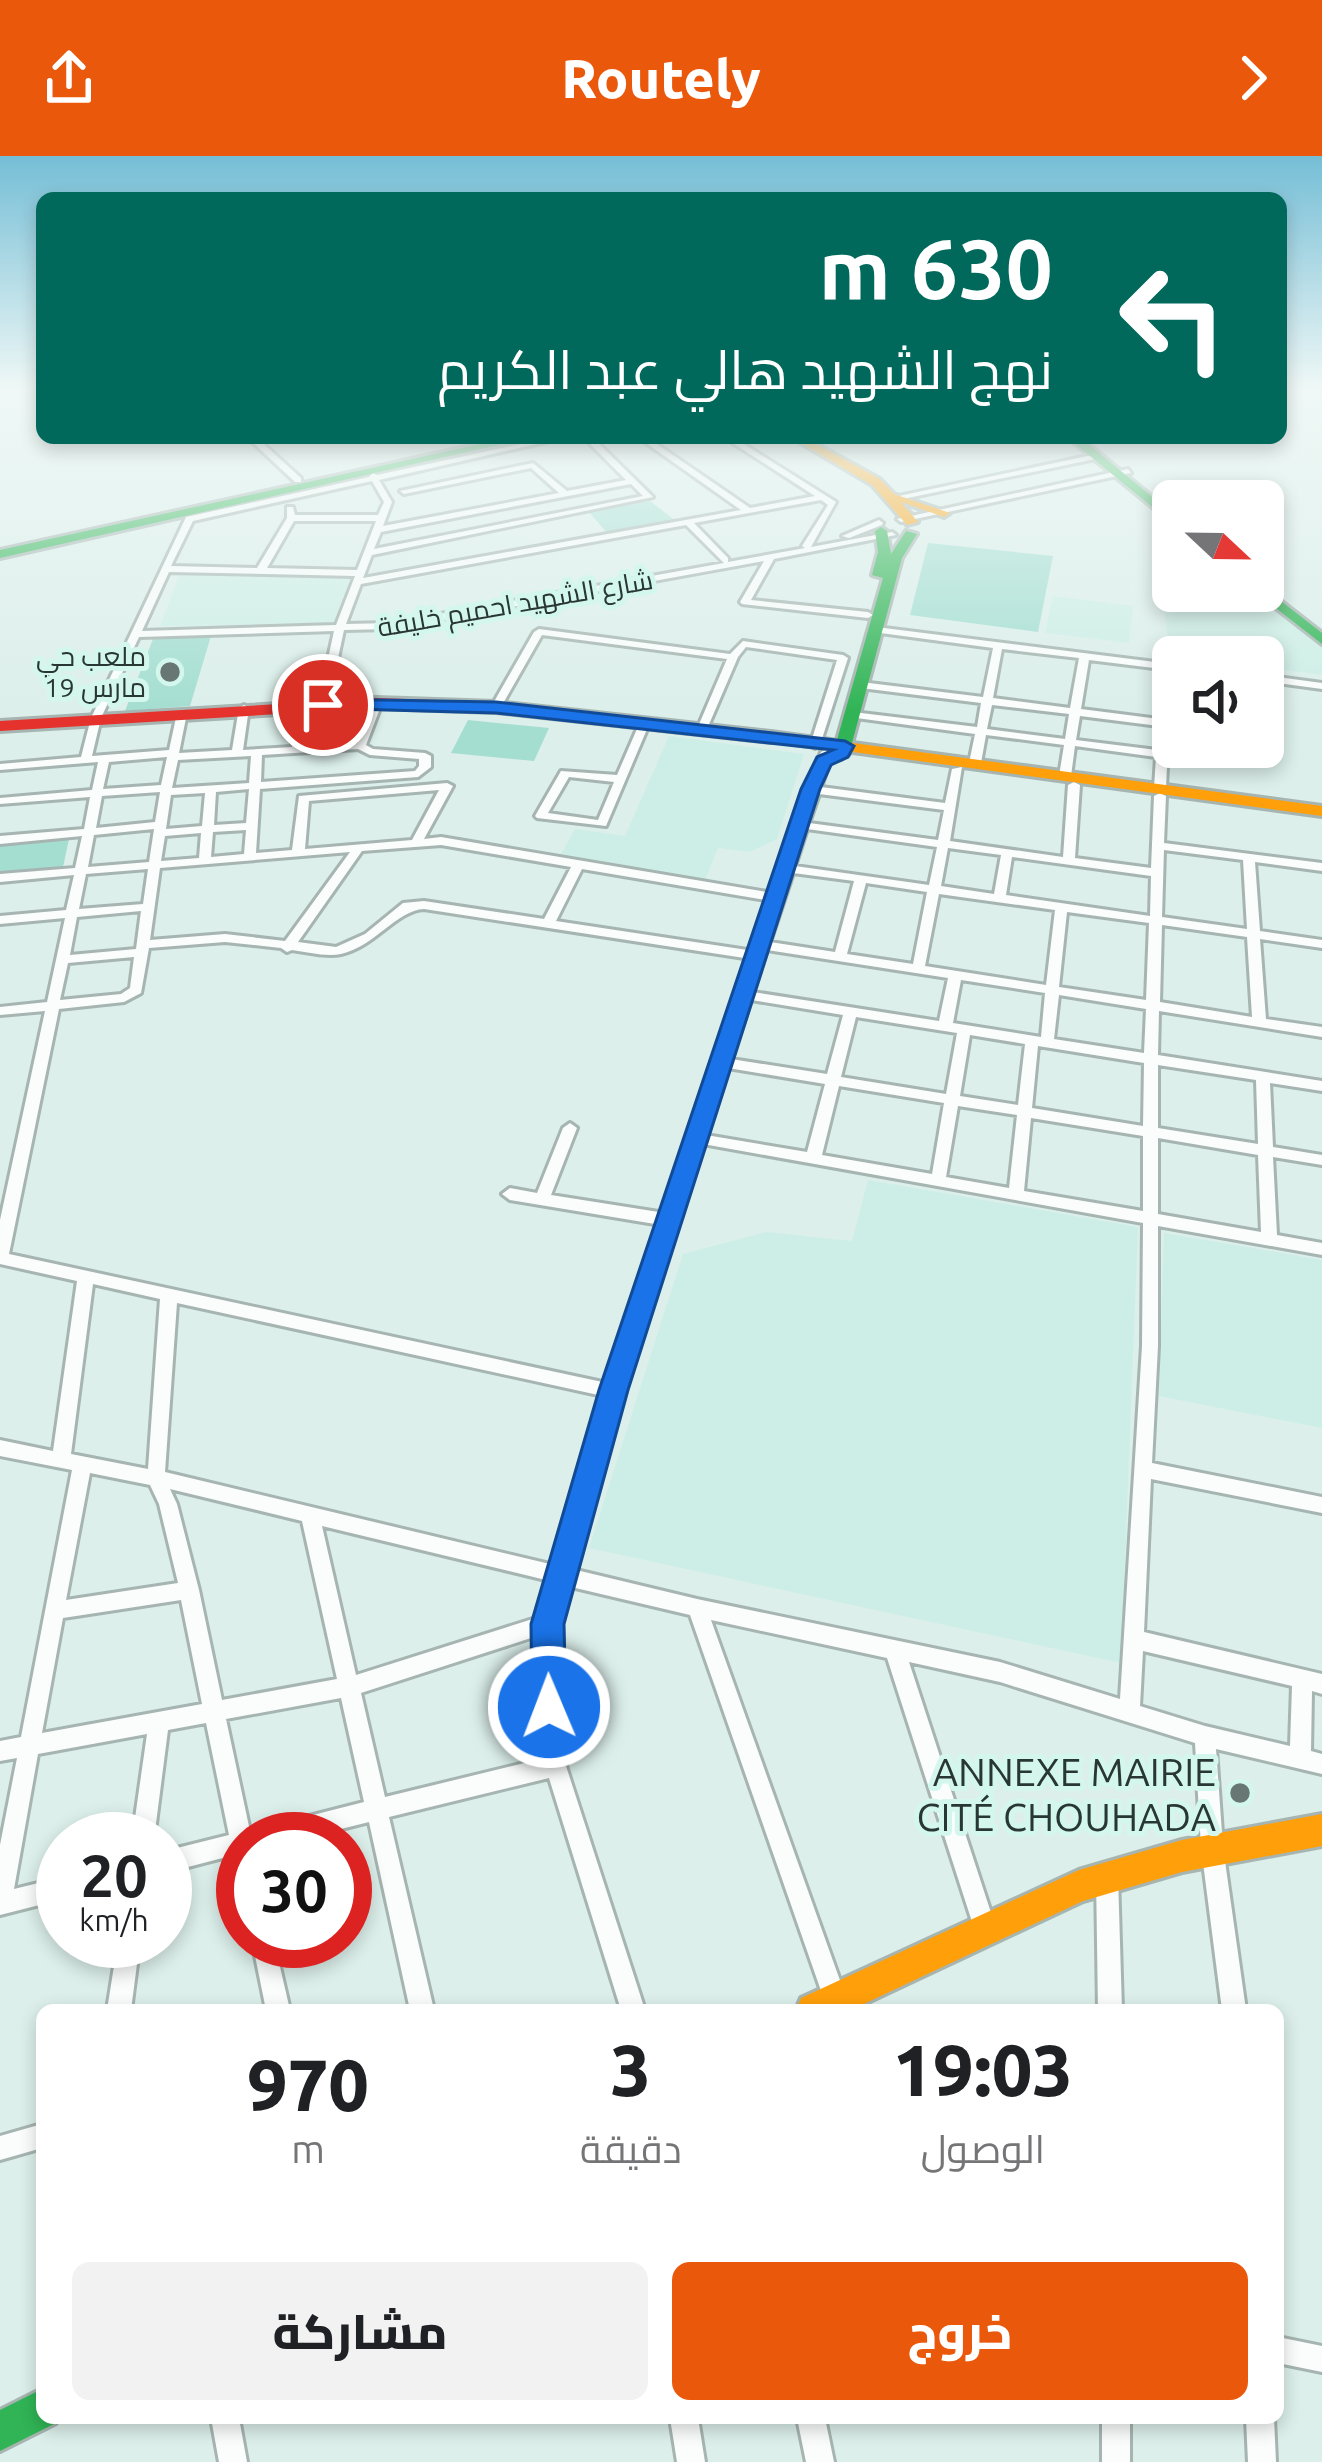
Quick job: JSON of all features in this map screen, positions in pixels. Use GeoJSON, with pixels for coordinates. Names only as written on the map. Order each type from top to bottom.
{"type":"FeatureCollection","features":[{"type":"Feature","properties":{"kind":"main road"},"geometry":{"type":"LineString","coordinates":[[0,550],[250,497]]}},
{"type":"Feature","properties":{"kind":"main road"},"geometry":{"type":"LineString","coordinates":[[0,550],[255,497]]}},
{"type":"Feature","properties":{"kind":"main road"},"geometry":{"type":"LineString","coordinates":[[865,497],[897,524]]}},
{"type":"Feature","properties":{"kind":"main road"},"geometry":{"type":"LineString","coordinates":[[830,750],[896,559],[897,524],[882,497]]}},
{"type":"Feature","properties":{"kind":"main road"},"geometry":{"type":"LineString","coordinates":[[897,524],[944,513]]}},
{"type":"Feature","properties":{"kind":"main road"},"geometry":{"type":"LineString","coordinates":[[1284,598],[1322,628]]}},
{"type":"Feature","properties":{"kind":"main road"},"geometry":{"type":"LineString","coordinates":[[1284,609],[1322,640]]}},
{"type":"Feature","properties":{"kind":"main road"},"geometry":{"type":"LineString","coordinates":[[830,750],[853,715],[874,623]]}},
{"type":"Feature","properties":{"kind":"main road"},"geometry":{"type":"LineString","coordinates":[[0,726],[311,705],[496,707],[703,729],[1322,815]]}},
{"type":"Feature","properties":{"kind":"main road"},"geometry":{"type":"LineString","coordinates":[[826,2004],[1107,1876],[1212,1847],[1322,1830]]}},
{"type":"Feature","properties":{"kind":"main road"},"geometry":{"type":"LineString","coordinates":[[0,2431],[36,2412]]}},
{"type":"Feature","properties":{"kind":"street"},"geometry":{"type":"LineString","coordinates":[[86,760],[96,718],[189,519],[265,497]]}},
{"type":"Feature","properties":{"kind":"street"},"geometry":{"type":"LineString","coordinates":[[261,570],[292,518],[291,497]]}},
{"type":"Feature","properties":{"kind":"street"},"geometry":{"type":"LineString","coordinates":[[296,749],[387,497]]}},
{"type":"Feature","properties":{"kind":"street"},"geometry":{"type":"LineString","coordinates":[[461,497],[475,511]]}},
{"type":"Feature","properties":{"kind":"street"},"geometry":{"type":"LineString","coordinates":[[514,497],[519,502]]}},
{"type":"Feature","properties":{"kind":"street"},"geometry":{"type":"LineString","coordinates":[[377,530],[546,497]]}},
{"type":"Feature","properties":{"kind":"street"},"geometry":{"type":"LineString","coordinates":[[367,553],[649,497]]}},
{"type":"Feature","properties":{"kind":"street"},"geometry":{"type":"LineString","coordinates":[[728,497],[749,511]]}},
{"type":"Feature","properties":{"kind":"street"},"geometry":{"type":"LineString","coordinates":[[164,569],[357,578],[825,497],[833,506],[807,546]]}},
{"type":"Feature","properties":{"kind":"street"},"geometry":{"type":"LineString","coordinates":[[897,524],[966,497]]}},
{"type":"Feature","properties":{"kind":"street"},"geometry":{"type":"LineString","coordinates":[[944,513],[1020,497]]}},
{"type":"Feature","properties":{"kind":"street","name":"شارع الشهيد احميم خليفة"},"geometry":{"type":"LineString","coordinates":[[339,629],[807,546],[1034,497]]}},
{"type":"Feature","properties":{"kind":"street"},"geometry":{"type":"LineString","coordinates":[[420,510],[428,520]]}},
{"type":"Feature","properties":{"kind":"street"},"geometry":{"type":"LineString","coordinates":[[292,518],[382,518]]}},
{"type":"Feature","properties":{"kind":"street"},"geometry":{"type":"LineString","coordinates":[[688,522],[725,560]]}},
{"type":"Feature","properties":{"kind":"street"},"geometry":{"type":"LineString","coordinates":[[410,524],[426,542]]}},
{"type":"Feature","properties":{"kind":"street","name":"شارع الشهيد احميم خليفة"},"geometry":{"type":"LineString","coordinates":[[136,631],[339,629],[432,620],[770,558],[897,524]]}},
{"type":"Feature","properties":{"kind":"street"},"geometry":{"type":"LineString","coordinates":[[770,558],[745,602],[998,646],[1152,662]]}},
{"type":"Feature","properties":{"kind":"street"},"geometry":{"type":"LineString","coordinates":[[874,623],[1152,661]]}},
{"type":"Feature","properties":{"kind":"street"},"geometry":{"type":"LineString","coordinates":[[496,707],[539,632],[733,657]]}},
{"type":"Feature","properties":{"kind":"street"},"geometry":{"type":"LineString","coordinates":[[631,2004],[556,1766],[549,1707],[548,1624],[614,1390],[810,789],[830,750],[843,658],[743,644],[703,729]]}},
{"type":"Feature","properties":{"kind":"street"},"geometry":{"type":"LineString","coordinates":[[918,970],[949,806],[982,730],[998,646]]}},
{"type":"Feature","properties":{"kind":"street"},"geometry":{"type":"LineString","coordinates":[[1069,861],[1070,742],[1084,656]]}},
{"type":"Feature","properties":{"kind":"street"},"geometry":{"type":"LineString","coordinates":[[1284,678],[1322,683]]}},
{"type":"Feature","properties":{"kind":"street"},"geometry":{"type":"LineString","coordinates":[[861,685],[1152,722]]}},
{"type":"Feature","properties":{"kind":"street"},"geometry":{"type":"LineString","coordinates":[[360,746],[377,703]]}},
{"type":"Feature","properties":{"kind":"street"},"geometry":{"type":"LineString","coordinates":[[237,753],[244,708]]}},
{"type":"Feature","properties":{"kind":"street"},"geometry":{"type":"LineString","coordinates":[[0,1011],[127,997],[136,990],[182,713]]}},
{"type":"Feature","properties":{"kind":"street"},"geometry":{"type":"LineString","coordinates":[[853,715],[1152,753]]}},
{"type":"Feature","properties":{"kind":"street"},"geometry":{"type":"LineString","coordinates":[[622,779],[565,773],[541,816],[602,824],[622,779],[645,722]]}},
{"type":"Feature","properties":{"kind":"street"},"geometry":{"type":"LineString","coordinates":[[339,780],[342,746]]}},
{"type":"Feature","properties":{"kind":"street"},"geometry":{"type":"LineString","coordinates":[[0,767],[342,746],[425,756],[425,767],[411,776],[0,801]]}},
{"type":"Feature","properties":{"kind":"street"},"geometry":{"type":"LineString","coordinates":[[250,858],[257,752]]}},
{"type":"Feature","properties":{"kind":"street"},"geometry":{"type":"LineString","coordinates":[[104,758],[0,1258],[614,1390]]}},
{"type":"Feature","properties":{"kind":"street"},"geometry":{"type":"LineString","coordinates":[[1129,1714],[1150,1346],[1151,1059],[1161,768]]}},
{"type":"Feature","properties":{"kind":"street"},"geometry":{"type":"LineString","coordinates":[[298,856],[303,798],[447,786],[416,843]]}},
{"type":"Feature","properties":{"kind":"street"},"geometry":{"type":"LineString","coordinates":[[205,861],[211,789]]}},
{"type":"Feature","properties":{"kind":"street"},"geometry":{"type":"LineString","coordinates":[[810,789],[949,806]]}},
{"type":"Feature","properties":{"kind":"street"},"geometry":{"type":"LineString","coordinates":[[800,825],[1158,873]]}},
{"type":"Feature","properties":{"kind":"street"},"geometry":{"type":"LineString","coordinates":[[0,840],[252,826]]}},
{"type":"Feature","properties":{"kind":"street"},"geometry":{"type":"LineString","coordinates":[[0,878],[442,841],[778,898]]}},
{"type":"Feature","properties":{"kind":"street"},"geometry":{"type":"LineString","coordinates":[[1159,846],[1322,867]]}},
{"type":"Feature","properties":{"kind":"street"},"geometry":{"type":"LineString","coordinates":[[287,948],[358,849]]}},
{"type":"Feature","properties":{"kind":"street"},"geometry":{"type":"LineString","coordinates":[[999,899],[1007,853]]}},
{"type":"Feature","properties":{"kind":"street"},"geometry":{"type":"LineString","coordinates":[[1249,857],[1258,1022]]}},
{"type":"Feature","properties":{"kind":"street"},"geometry":{"type":"LineString","coordinates":[[549,922],[578,866]]}},
{"type":"Feature","properties":{"kind":"street"},"geometry":{"type":"LineString","coordinates":[[786,868],[1322,944]]}},
{"type":"Feature","properties":{"kind":"street"},"geometry":{"type":"LineString","coordinates":[[840,958],[861,879]]}},
{"type":"Feature","properties":{"kind":"street"},"geometry":{"type":"LineString","coordinates":[[60,960],[225,938],[338,951],[370,937],[413,904],[840,958],[1322,1032]]}},
{"type":"Feature","properties":{"kind":"street"},"geometry":{"type":"LineString","coordinates":[[0,920],[148,908]]}},
{"type":"Feature","properties":{"kind":"street"},"geometry":{"type":"LineString","coordinates":[[1016,1195],[1027,1112],[1053,990],[1061,908]]}},
{"type":"Feature","properties":{"kind":"street"},"geometry":{"type":"LineString","coordinates":[[945,1027],[955,975]]}},
{"type":"Feature","properties":{"kind":"street"},"geometry":{"type":"LineString","coordinates":[[746,995],[1322,1086]]}},
{"type":"Feature","properties":{"kind":"street"},"geometry":{"type":"LineString","coordinates":[[813,1160],[850,1012]]}},
{"type":"Feature","properties":{"kind":"street"},"geometry":{"type":"LineString","coordinates":[[938,1182],[964,1030]]}},
{"type":"Feature","properties":{"kind":"street"},"geometry":{"type":"LineString","coordinates":[[722,1062],[1322,1160]]}},
{"type":"Feature","properties":{"kind":"street"},"geometry":{"type":"LineString","coordinates":[[1263,1077],[1269,1240]]}},
{"type":"Feature","properties":{"kind":"street"},"geometry":{"type":"LineString","coordinates":[[542,1199],[570,1128]]}},
{"type":"Feature","properties":{"kind":"street"},"geometry":{"type":"LineString","coordinates":[[696,1138],[1322,1249]]}},
{"type":"Feature","properties":{"kind":"street"},"geometry":{"type":"LineString","coordinates":[[0,1171],[20,1169]]}},
{"type":"Feature","properties":{"kind":"street"},"geometry":{"type":"LineString","coordinates":[[510,1194],[669,1220]]}},
{"type":"Feature","properties":{"kind":"street"},"geometry":{"type":"LineString","coordinates":[[36,1895],[0,1904],[52,1611],[71,1462],[86,1277]]}},
{"type":"Feature","properties":{"kind":"street"},"geometry":{"type":"LineString","coordinates":[[169,1294],[156,1478],[168,1504],[189,1590],[235,1812]]}},
{"type":"Feature","properties":{"kind":"street"},"geometry":{"type":"LineString","coordinates":[[0,1448],[156,1478],[698,1608],[894,1648],[1019,1678],[1205,1736],[1311,1762],[1312,1681],[1133,1639]]}},
{"type":"Feature","properties":{"kind":"street"},"geometry":{"type":"LineString","coordinates":[[1141,1469],[1322,1505]]}},
{"type":"Feature","properties":{"kind":"street"},"geometry":{"type":"LineString","coordinates":[[310,1518],[352,1686],[374,1810],[421,2004]]}},
{"type":"Feature","properties":{"kind":"street"},"geometry":{"type":"LineString","coordinates":[[52,1611],[189,1590]]}},
{"type":"Feature","properties":{"kind":"street"},"geometry":{"type":"LineString","coordinates":[[698,1608],[824,2004]]}},
{"type":"Feature","properties":{"kind":"street"},"geometry":{"type":"LineString","coordinates":[[0,1750],[352,1686],[548,1624]]}},
{"type":"Feature","properties":{"kind":"street"},"geometry":{"type":"LineString","coordinates":[[894,1648],[985,1928]]}},
{"type":"Feature","properties":{"kind":"street"},"geometry":{"type":"LineString","coordinates":[[146,1812],[159,1723]]}},
{"type":"Feature","properties":{"kind":"street"},"geometry":{"type":"LineString","coordinates":[[1205,1736],[1212,1847],[1233,2004]]}},
{"type":"Feature","properties":{"kind":"street"},"geometry":{"type":"LineString","coordinates":[[366,1812],[556,1766]]}},
{"type":"Feature","properties":{"kind":"street"},"geometry":{"type":"LineString","coordinates":[[1107,1876],[1110,2004]]}},
{"type":"Feature","properties":{"kind":"street"},"geometry":{"type":"LineString","coordinates":[[120,2004],[125,1968]]}},
{"type":"Feature","properties":{"kind":"street"},"geometry":{"type":"LineString","coordinates":[[269,1968],[277,2004]]}},
{"type":"Feature","properties":{"kind":"street"},"geometry":{"type":"LineString","coordinates":[[0,2148],[36,2139]]}},
{"type":"Feature","properties":{"kind":"street"},"geometry":{"type":"LineString","coordinates":[[1284,2351],[1322,2359]]}},
{"type":"Feature","properties":{"kind":"street"},"geometry":{"type":"LineString","coordinates":[[226,2424],[233,2462]]}},
{"type":"Feature","properties":{"kind":"street"},"geometry":{"type":"LineString","coordinates":[[685,2424],[691,2462]]}},
{"type":"Feature","properties":{"kind":"street"},"geometry":{"type":"LineString","coordinates":[[812,2424],[820,2462]]}},
{"type":"Feature","properties":{"kind":"street"},"geometry":{"type":"LineString","coordinates":[[1116,2424],[1116,2462]]}},
{"type":"Feature","properties":{"kind":"street"},"geometry":{"type":"LineString","coordinates":[[1260,2424],[1262,2462]]}},
{"type":"Feature","properties":{"kind":"shaded area"},"geometry":{"type":"Polygon","coordinates":[[[180,573],[352,575],[333,624],[160,626],[180,573]]]}},
{"type":"Feature","properties":{"kind":"shaded area"},"geometry":{"type":"Polygon","coordinates":[[[1053,596],[1133,606],[1129,643],[1045,633],[1053,596]]]}},
{"type":"Feature","properties":{"kind":"shaded area"},"geometry":{"type":"Polygon","coordinates":[[[1165,612],[1282,612],[1322,644],[1322,675],[1284,670],[1284,636],[1167,636],[1165,612]]]}},
{"type":"Feature","properties":{"kind":"shaded area"},"geometry":{"type":"Polygon","coordinates":[[[669,736],[804,754],[777,839],[750,852],[718,848],[705,880],[560,856],[575,829],[625,836],[669,736]]]}},
{"type":"Feature","properties":{"kind":"shaded area"},"geometry":{"type":"Polygon","coordinates":[[[868,1180],[1138,1227],[1121,1663],[589,1548],[683,1254],[766,1232],[852,1241],[868,1180]]]}},
{"type":"Feature","properties":{"kind":"shaded area"},"geometry":{"type":"Polygon","coordinates":[[[1164,1233],[1322,1260],[1322,1428],[1159,1396],[1164,1233]]]}},
{"type":"Feature","properties":{"kind":"green space"},"geometry":{"type":"Polygon","coordinates":[[[650,501],[677,522],[609,535],[589,512],[650,501]]]}},
{"type":"Feature","properties":{"kind":"green space"},"geometry":{"type":"Polygon","coordinates":[[[928,543],[1053,556],[1038,632],[910,615],[928,543]]]}},
{"type":"Feature","properties":{"kind":"green space","name":"ملعب حي 19 مارس"},"geometry":{"type":"Polygon","coordinates":[[[211,636],[190,706],[125,711],[153,639],[211,636]]]}},
{"type":"Feature","properties":{"kind":"green space"},"geometry":{"type":"Polygon","coordinates":[[[468,720],[549,728],[534,761],[451,753],[468,720]]]}},
{"type":"Feature","properties":{"kind":"green space"},"geometry":{"type":"Polygon","coordinates":[[[69,839],[63,867],[0,873],[0,845],[69,839]]]}},
{"type":"Feature","properties":{"kind":"traffic: fast"},"geometry":{"type":"LineString","coordinates":[[0,554],[259,497]]}},
{"type":"Feature","properties":{"kind":"traffic: fast"},"geometry":{"type":"LineString","coordinates":[[1145,497],[1152,503]]}},
{"type":"Feature","properties":{"kind":"traffic: fast"},"geometry":{"type":"LineString","coordinates":[[879,575],[885,552],[881,531]]}},
{"type":"Feature","properties":{"kind":"traffic: fast"},"geometry":{"type":"LineString","coordinates":[[841,754],[895,558],[911,534]]}},
{"type":"Feature","properties":{"kind":"traffic: fast"},"geometry":{"type":"LineString","coordinates":[[1284,609],[1322,640]]}},
{"type":"Feature","properties":{"kind":"traffic: fast"},"geometry":{"type":"LineString","coordinates":[[0,2431],[36,2412]]}},
{"type":"Feature","properties":{"kind":"traffic: slow"},"geometry":{"type":"LineString","coordinates":[[889,497],[912,522]]}},
{"type":"Feature","properties":{"kind":"traffic: slow"},"geometry":{"type":"LineString","coordinates":[[898,497],[944,513]]}},
{"type":"Feature","properties":{"kind":"traffic: slow"},"geometry":{"type":"LineString","coordinates":[[771,737],[1322,811]]}},
{"type":"Feature","properties":{"kind":"traffic: slow"},"geometry":{"type":"LineString","coordinates":[[826,2004],[1079,1886],[1182,1856],[1322,1830]]}},
{"type":"Feature","properties":{"kind":"traffic: jam"},"geometry":{"type":"LineString","coordinates":[[0,726],[377,703],[496,707],[771,737]]}},
{"type":"Feature","properties":{"kind":"place","name":"ملعب حي 19 مارس"},"geometry":{"type":"Point","coordinates":[170,672]}},
{"type":"Feature","properties":{"kind":"place","name":"ANNEXE MAIRIE CITÉ CHOUHADA"},"geometry":{"type":"Point","coordinates":[1240,1793]}},
{"type":"Feature","properties":{"kind":"route"},"geometry":{"type":"LineString","coordinates":[[323,705],[496,707],[845,746],[841,754],[823,761],[810,789],[614,1390],[548,1624],[549,1707]]}}]}
